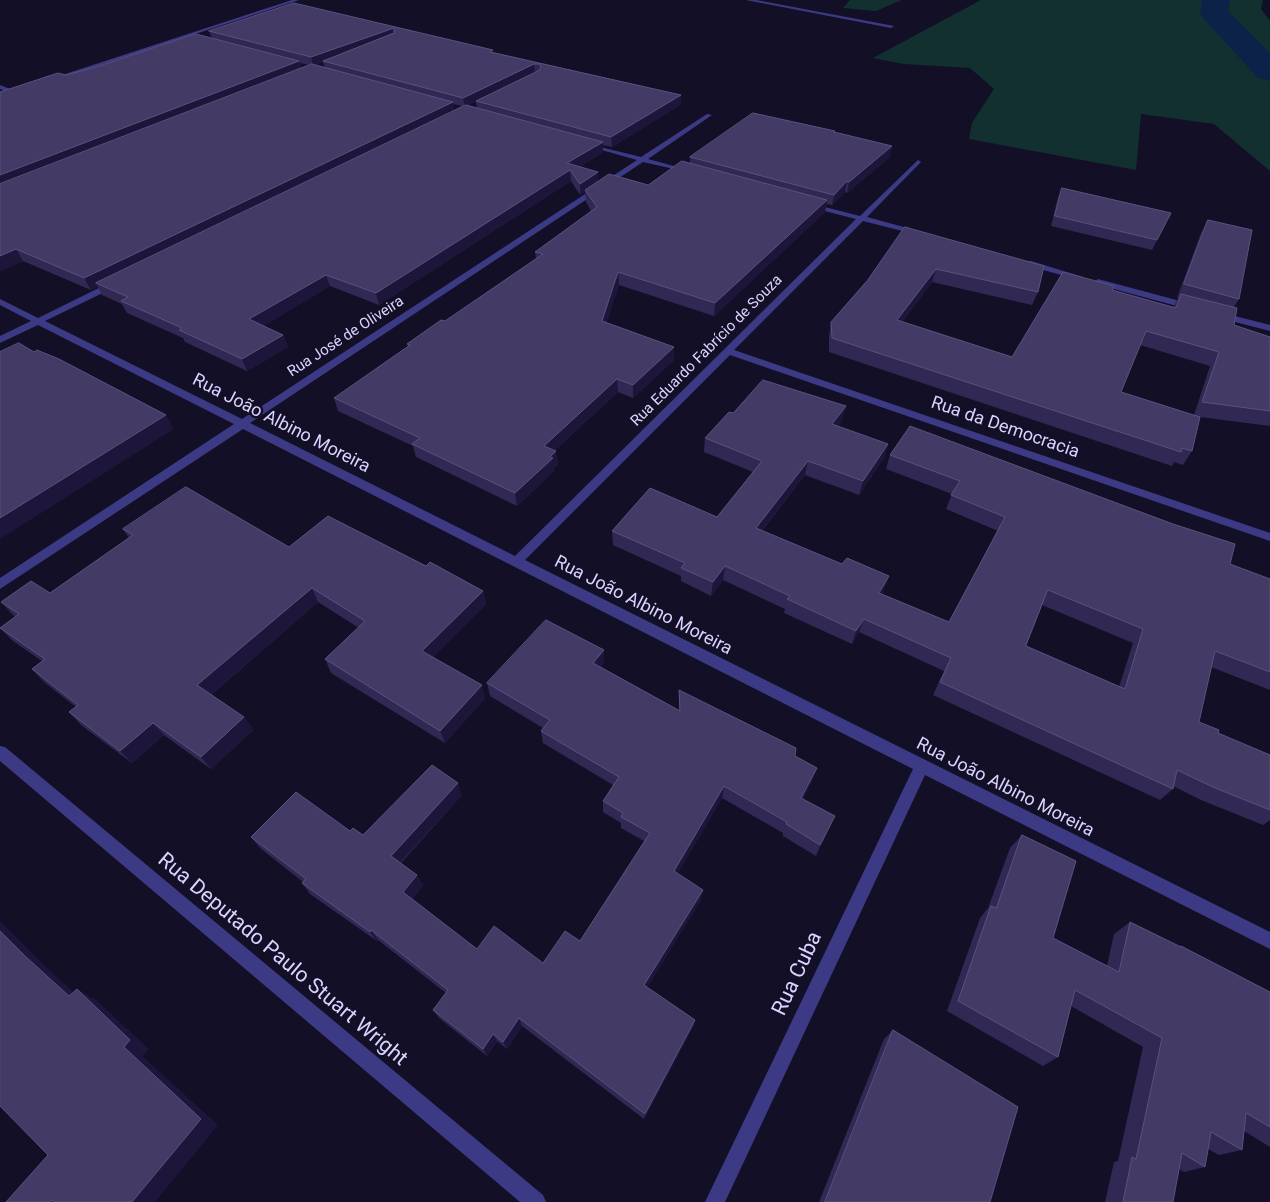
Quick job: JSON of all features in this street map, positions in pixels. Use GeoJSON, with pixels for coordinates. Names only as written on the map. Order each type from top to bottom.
{"type":"FeatureCollection","features":[{"type":"Feature","properties":{"kind":"street"},"geometry":{"type":"LineString","coordinates":[[40,83],[297,0]]}},
{"type":"Feature","properties":{"kind":"street"},"geometry":{"type":"LineString","coordinates":[[748,0],[891,26]]}},
{"type":"Feature","properties":{"kind":"street"},"geometry":{"type":"LineString","coordinates":[[186,36],[195,39]]}},
{"type":"Feature","properties":{"kind":"street"},"geometry":{"type":"LineString","coordinates":[[0,87],[13,92]]}},
{"type":"Feature","properties":{"kind":"street"},"geometry":{"type":"LineString","coordinates":[[0,96],[22,89]]}},
{"type":"Feature","properties":{"kind":"street","name":"Rua José de Oliveira"},"geometry":{"type":"LineString","coordinates":[[0,584],[710,115]]}},
{"type":"Feature","properties":{"kind":"street"},"geometry":{"type":"LineString","coordinates":[[578,142],[700,175]]}},
{"type":"Feature","properties":{"kind":"street","name":"Rua Eduardo Fabrício de Souza"},"geometry":{"type":"LineString","coordinates":[[516,562],[918,162]]}},
{"type":"Feature","properties":{"kind":"street"},"geometry":{"type":"LineString","coordinates":[[795,200],[928,236]]}},
{"type":"Feature","properties":{"kind":"street"},"geometry":{"type":"LineString","coordinates":[[1023,262],[1204,310]]}},
{"type":"Feature","properties":{"kind":"street"},"geometry":{"type":"LineString","coordinates":[[0,340],[119,282]]}},
{"type":"Feature","properties":{"kind":"street","name":"Rua João Albino Moreira"},"geometry":{"type":"LineString","coordinates":[[0,302],[1270,941]]}},
{"type":"Feature","properties":{"kind":"street"},"geometry":{"type":"LineString","coordinates":[[1213,313],[1270,328]]}},
{"type":"Feature","properties":{"kind":"street","name":"Rua da Democracia"},"geometry":{"type":"LineString","coordinates":[[728,352],[1270,537]]}},
{"type":"Feature","properties":{"kind":"street","name":"Rua Deputado Paulo Stuart Wright"},"geometry":{"type":"LineString","coordinates":[[0,752],[536,1202]]}},
{"type":"Feature","properties":{"kind":"street","name":"Rua Cuba"},"geometry":{"type":"LineString","coordinates":[[715,1202],[922,766]]}},
{"type":"Feature","properties":{"kind":"green space"},"geometry":{"type":"Polygon","coordinates":[[[850,0],[902,0],[876,11],[843,8],[850,0]]]}},
{"type":"Feature","properties":{"kind":"green space"},"geometry":{"type":"Polygon","coordinates":[[[981,0],[1263,0],[1261,9],[1270,21],[1270,171],[1214,124],[1141,114],[1136,170],[969,139],[972,123],[994,89],[970,68],[903,64],[873,58],[981,0]]]}},
{"type":"Feature","properties":{"kind":"building"},"geometry":{"type":"Polygon","coordinates":[[[294,3],[493,50],[490,52],[681,95],[611,137],[476,101],[540,70],[541,66],[539,64],[534,64],[463,98],[323,61],[394,33],[394,28],[311,57],[209,31],[294,3]]]}},
{"type":"Feature","properties":{"kind":"building"},"geometry":{"type":"Polygon","coordinates":[[[196,34],[299,61],[0,175],[0,92],[58,73],[66,75],[96,67],[196,34]]]}},
{"type":"Feature","properties":{"kind":"building"},"geometry":{"type":"Polygon","coordinates":[[[312,64],[453,102],[84,278],[16,249],[0,256],[0,184],[312,64]]]}},
{"type":"Feature","properties":{"kind":"building"},"geometry":{"type":"Polygon","coordinates":[[[466,105],[603,142],[567,163],[598,172],[580,184],[570,170],[376,293],[326,275],[249,319],[283,335],[242,359],[179,330],[182,328],[121,301],[128,297],[96,283],[466,105]]]}},
{"type":"Feature","properties":{"kind":"building"},"geometry":{"type":"Polygon","coordinates":[[[753,113],[892,146],[849,182],[847,181],[834,195],[690,157],[753,113]]]}},
{"type":"Feature","properties":{"kind":"building"},"geometry":{"type":"Polygon","coordinates":[[[682,161],[827,200],[715,303],[618,272],[602,321],[674,347],[633,385],[617,379],[544,446],[556,451],[550,457],[553,458],[515,493],[412,444],[420,438],[334,398],[410,345],[407,344],[441,320],[445,321],[543,254],[535,252],[597,207],[585,190],[609,174],[648,185],[682,161]]]}},
{"type":"Feature","properties":{"kind":"building"},"geometry":{"type":"Polygon","coordinates":[[[1062,188],[1171,213],[1157,240],[1055,216],[1062,188]]]}},
{"type":"Feature","properties":{"kind":"building"},"geometry":{"type":"Polygon","coordinates":[[[1208,220],[1252,230],[1239,299],[1184,284],[1208,220]]]}},
{"type":"Feature","properties":{"kind":"building"},"geometry":{"type":"Polygon","coordinates":[[[905,227],[1044,266],[1038,292],[936,269],[897,320],[1012,357],[1063,272],[1114,286],[1112,290],[1176,308],[1181,294],[1237,308],[1234,325],[1270,337],[1270,411],[1202,402],[1219,352],[1146,331],[1121,392],[1200,417],[1192,451],[1182,448],[1181,452],[832,338],[831,322],[867,281],[905,227]]]}},
{"type":"Feature","properties":{"kind":"building"},"geometry":{"type":"Polygon","coordinates":[[[19,343],[34,352],[37,350],[59,359],[166,415],[0,518],[0,352],[19,343]]]}},
{"type":"Feature","properties":{"kind":"building"},"geometry":{"type":"Polygon","coordinates":[[[763,380],[846,406],[832,424],[888,444],[863,481],[808,461],[756,528],[842,564],[847,558],[889,576],[879,593],[949,622],[1005,517],[951,495],[960,481],[890,455],[910,426],[1173,524],[1235,544],[1230,564],[1270,579],[1270,672],[1215,651],[1199,722],[1219,730],[1218,733],[1270,755],[1270,810],[1215,788],[1177,770],[1173,789],[940,682],[951,658],[864,619],[856,631],[787,599],[790,596],[725,566],[713,582],[681,568],[685,563],[612,531],[650,488],[717,517],[762,461],[705,438],[729,412],[733,413],[763,380]],[[1048,590],[1026,646],[1125,689],[1143,629],[1048,590]]]}},
{"type":"Feature","properties":{"kind":"building"},"geometry":{"type":"Polygon","coordinates":[[[186,487],[289,547],[328,516],[426,566],[430,562],[483,591],[422,651],[482,685],[440,731],[325,659],[365,621],[312,588],[197,685],[244,717],[201,757],[153,723],[120,751],[69,712],[78,705],[32,669],[45,659],[0,628],[19,614],[1,602],[31,581],[50,593],[133,535],[123,529],[186,487]]]}},
{"type":"Feature","properties":{"kind":"building"},"geometry":{"type":"Polygon","coordinates":[[[546,620],[604,650],[593,663],[680,711],[679,690],[796,748],[795,756],[817,768],[801,798],[835,816],[820,845],[786,824],[787,822],[724,786],[674,871],[703,890],[644,985],[695,1020],[645,1114],[519,1018],[503,1042],[493,1034],[483,1049],[433,1010],[448,990],[371,930],[370,932],[302,883],[306,879],[251,837],[296,792],[350,831],[353,828],[363,835],[432,765],[458,783],[391,856],[417,875],[403,892],[477,949],[494,926],[543,963],[565,931],[580,941],[650,833],[621,817],[623,813],[603,801],[619,777],[541,731],[550,720],[487,683],[546,620]]]}},
{"type":"Feature","properties":{"kind":"building"},"geometry":{"type":"Polygon","coordinates":[[[1022,835],[1076,861],[1053,938],[1119,972],[1130,922],[1270,992],[1270,1127],[1246,1113],[1242,1150],[1211,1132],[1205,1167],[1182,1153],[1173,1202],[1123,1202],[1132,1157],[1136,1159],[1162,1038],[1075,990],[1058,1057],[958,1001],[991,906],[996,908],[1022,835]]]}},
{"type":"Feature","properties":{"kind":"building"},"geometry":{"type":"Polygon","coordinates":[[[0,931],[69,996],[77,989],[130,1040],[124,1047],[201,1119],[132,1202],[54,1202],[52,1200],[51,1202],[6,1202],[48,1155],[0,1106],[0,931]]]}},
{"type":"Feature","properties":{"kind":"building"},"geometry":{"type":"Polygon","coordinates":[[[893,1030],[1018,1107],[990,1202],[825,1202],[893,1030]]]}},
{"type":"Feature","properties":{"kind":"waterway"},"geometry":{"type":"LineString","coordinates":[[1216,0],[1214,13],[1270,71]]}}]}
